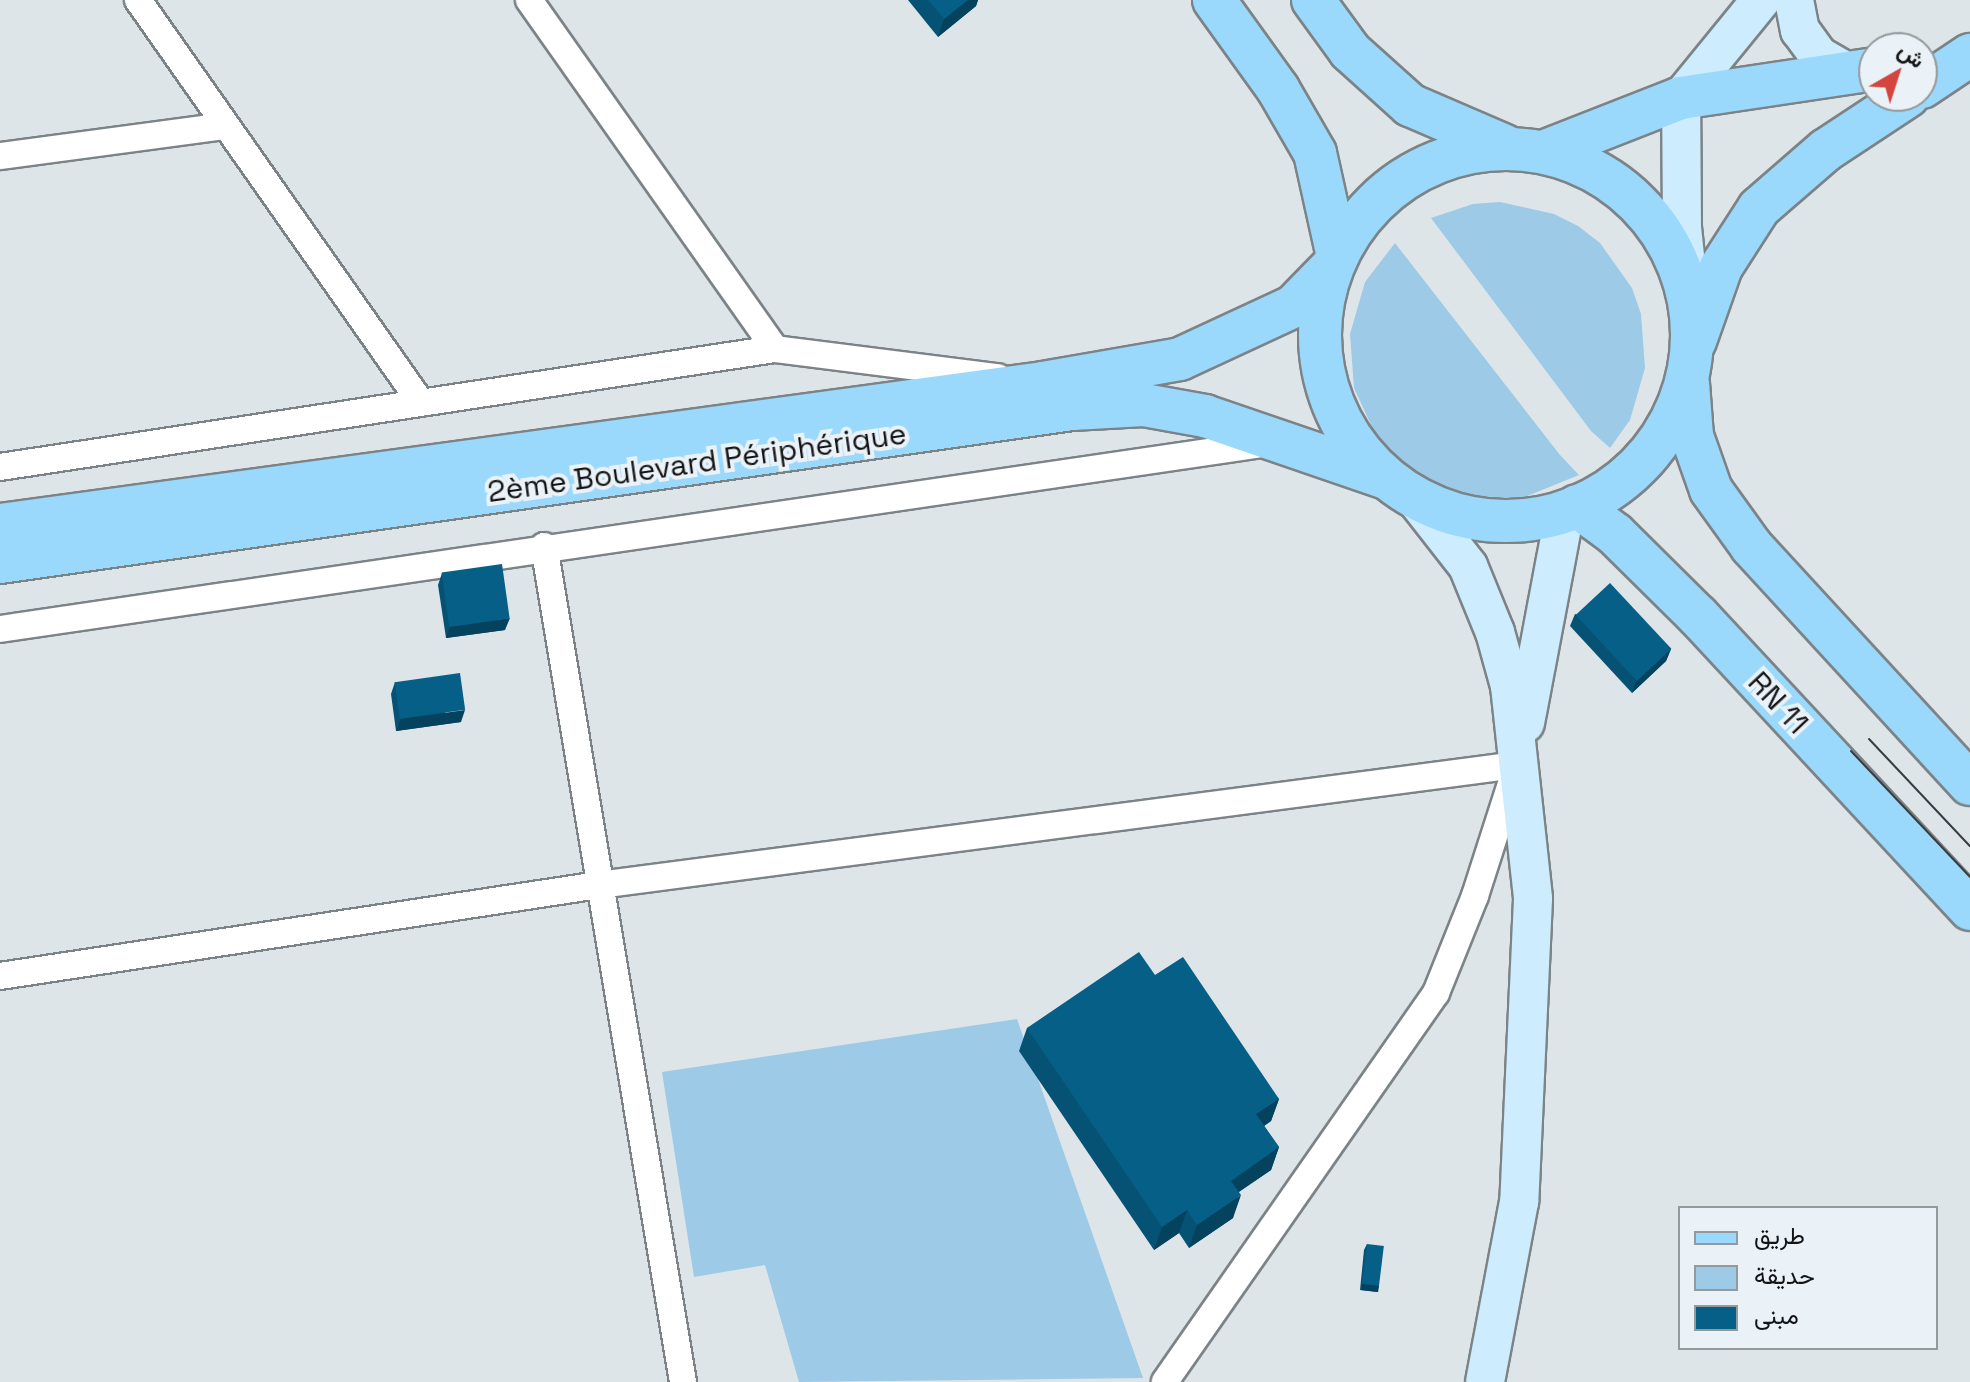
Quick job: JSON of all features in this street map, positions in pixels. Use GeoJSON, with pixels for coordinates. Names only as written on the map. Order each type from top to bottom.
{"type":"FeatureCollection","features":[{"type":"Feature","properties":{"kind":"main road"},"geometry":{"type":"LineString","coordinates":[[1214,0],[1278,89],[1315,153],[1334,261],[1318,325],[1325,383],[1348,435],[1400,488],[1468,566],[1495,632],[1510,686],[1533,899],[1519,1202],[1485,1382]]}},
{"type":"Feature","properties":{"kind":"main road"},"geometry":{"type":"LineString","coordinates":[[1313,0],[1350,51],[1410,105],[1527,150],[1598,172],[1643,209],[1675,257],[1690,347]]}},
{"type":"Feature","properties":{"kind":"main road"},"geometry":{"type":"LineString","coordinates":[[1761,0],[1681,98],[1682,228],[1692,436],[1711,490],[1752,547],[1970,784]]}},
{"type":"Feature","properties":{"kind":"main road"},"geometry":{"type":"LineString","coordinates":[[1794,0],[1800,30],[1819,56],[1858,70]]}},
{"type":"Feature","properties":{"kind":"main road"},"geometry":{"type":"LineString","coordinates":[[1938,57],[1970,52]]}},
{"type":"Feature","properties":{"kind":"main road"},"geometry":{"type":"LineString","coordinates":[[1938,75],[1970,52]]}},
{"type":"Feature","properties":{"kind":"main road"},"geometry":{"type":"LineString","coordinates":[[1527,150],[1681,98],[1858,72]]}},
{"type":"Feature","properties":{"kind":"main road"},"geometry":{"type":"LineString","coordinates":[[1517,765],[1571,509],[1636,472],[1675,414],[1690,347],[1721,267],[1759,208],[1826,150],[1884,112]]}},
{"type":"Feature","properties":{"kind":"main road","name":"2ème Boulevard Périphérique"},"geometry":{"type":"LineString","coordinates":[[0,525],[1043,383],[1180,359],[1294,306],[1334,261],[1380,196],[1408,174],[1440,159],[1527,150]]}},
{"type":"Feature","properties":{"kind":"main road","name":"2ème Boulevard Périphérique"},"geometry":{"type":"LineString","coordinates":[[0,562],[1072,409],[1144,405],[1205,416],[1284,440],[1478,519],[1512,521],[1571,509]]}},
{"type":"Feature","properties":{"kind":"main road","name":"RN 11"},"geometry":{"type":"LineString","coordinates":[[1571,509],[1615,534],[1698,616],[1970,909]]}},
{"type":"Feature","properties":{"kind":"street"},"geometry":{"type":"LineString","coordinates":[[138,0],[421,402]]}},
{"type":"Feature","properties":{"kind":"street"},"geometry":{"type":"LineString","coordinates":[[529,0],[775,349]]}},
{"type":"Feature","properties":{"kind":"street"},"geometry":{"type":"LineString","coordinates":[[0,156],[224,126]]}},
{"type":"Feature","properties":{"kind":"street"},"geometry":{"type":"LineString","coordinates":[[0,467],[775,349],[1043,383]]}},
{"type":"Feature","properties":{"kind":"street"},"geometry":{"type":"LineString","coordinates":[[0,629],[544,546],[1284,440]]}},
{"type":"Feature","properties":{"kind":"street"},"geometry":{"type":"LineString","coordinates":[[544,546],[683,1382]]}},
{"type":"Feature","properties":{"kind":"street"},"geometry":{"type":"LineString","coordinates":[[0,976],[599,885],[1517,765],[1436,993],[1165,1382]]}},
{"type":"Feature","properties":{"kind":"green space"},"geometry":{"type":"Polygon","coordinates":[[[1500,202],[1554,214],[1578,226],[1600,243],[1632,288],[1641,314],[1645,368],[1630,420],[1610,448],[1591,431],[1431,218],[1473,204],[1500,202]]]}},
{"type":"Feature","properties":{"kind":"green space"},"geometry":{"type":"Polygon","coordinates":[[[1395,243],[1560,455],[1579,475],[1522,498],[1467,496],[1417,475],[1377,438],[1354,388],[1350,334],[1365,282],[1395,243]]]}},
{"type":"Feature","properties":{"kind":"green space"},"geometry":{"type":"Polygon","coordinates":[[[1017,1019],[1143,1378],[799,1382],[765,1265],[694,1277],[662,1072],[1017,1019]]]}},
{"type":"Feature","properties":{"kind":"building"},"geometry":{"type":"Polygon","coordinates":[[[928,0],[968,0],[944,19],[928,0]]]}},
{"type":"Feature","properties":{"kind":"building"},"geometry":{"type":"Polygon","coordinates":[[[502,564],[510,618],[449,627],[442,572],[502,564]]]}},
{"type":"Feature","properties":{"kind":"building"},"geometry":{"type":"Polygon","coordinates":[[[1610,583],[1671,649],[1637,681],[1576,615],[1610,583]]]}},
{"type":"Feature","properties":{"kind":"building"},"geometry":{"type":"Polygon","coordinates":[[[460,673],[465,710],[400,719],[395,682],[460,673]]]}},
{"type":"Feature","properties":{"kind":"building"},"geometry":{"type":"Polygon","coordinates":[[[1139,952],[1155,975],[1183,957],[1279,1099],[1256,1114],[1279,1147],[1231,1181],[1241,1195],[1197,1225],[1187,1210],[1162,1227],[1027,1028],[1139,952]]]}},
{"type":"Feature","properties":{"kind":"building"},"geometry":{"type":"Polygon","coordinates":[[[1367,1244],[1384,1246],[1379,1286],[1362,1284],[1367,1244]]]}},
{"type":"Feature","properties":{"kind":"tram line"},"geometry":{"type":"LineString","coordinates":[[1869,739],[1970,846]]}},
{"type":"Feature","properties":{"kind":"tram line"},"geometry":{"type":"LineString","coordinates":[[1851,751],[1970,877]]}}]}
